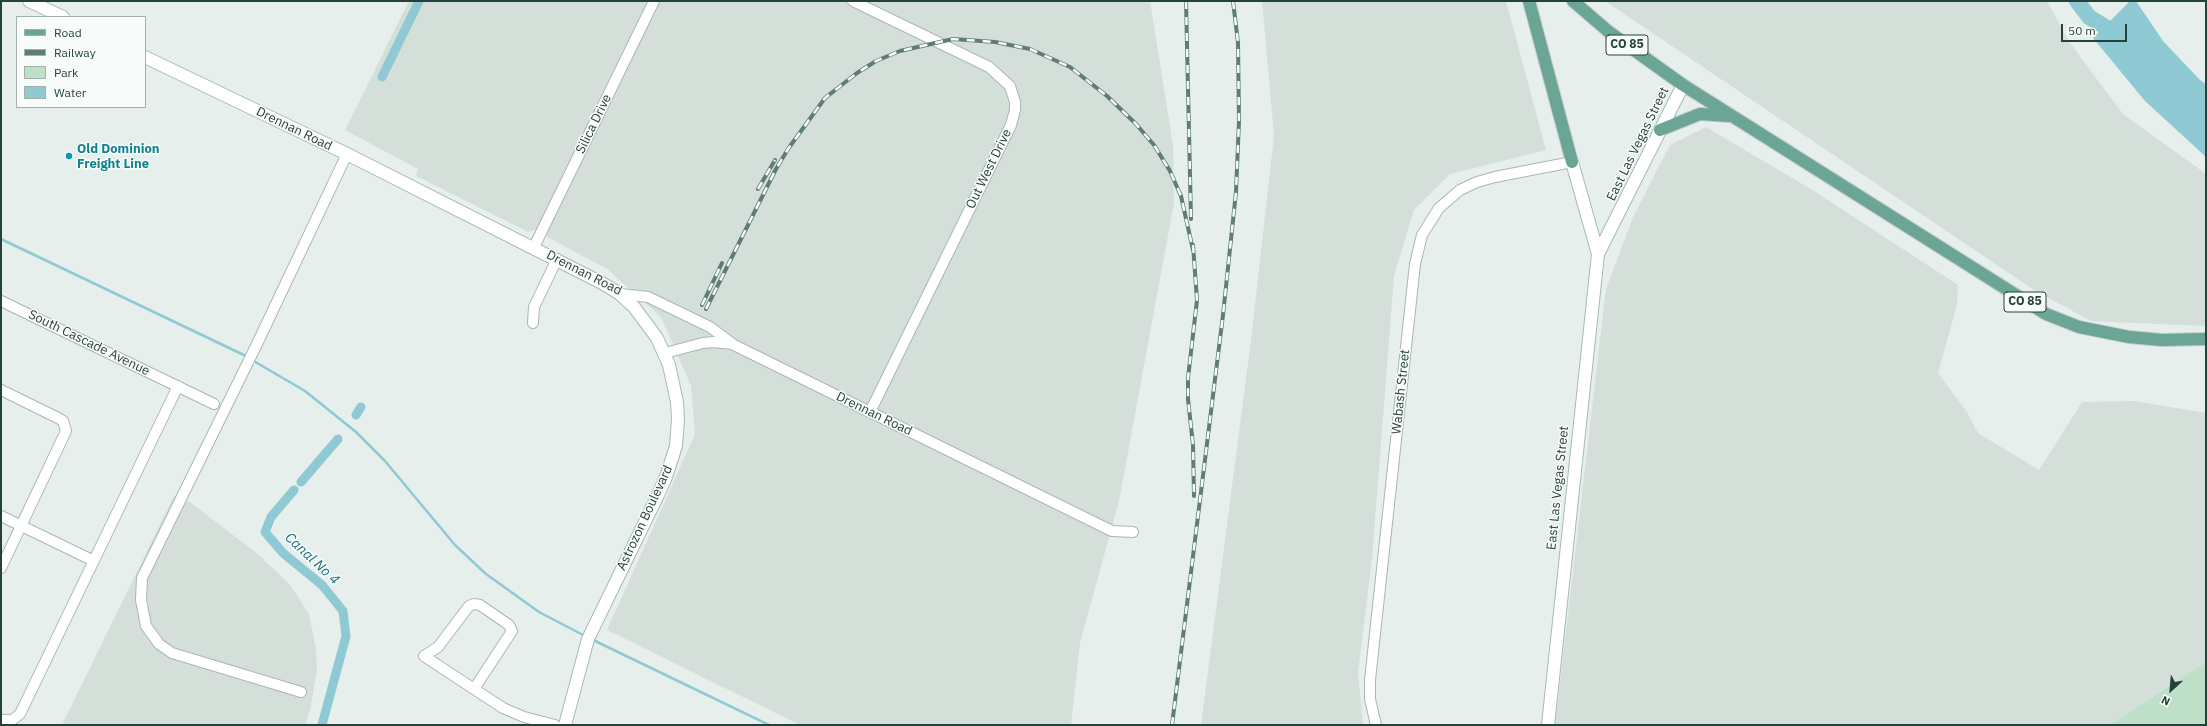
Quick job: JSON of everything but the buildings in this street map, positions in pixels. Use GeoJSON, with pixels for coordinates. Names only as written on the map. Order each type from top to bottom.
{"type":"FeatureCollection","features":[{"type":"Feature","properties":{"kind":"main road"},"geometry":{"type":"LineString","coordinates":[[29,1],[60,16]]}},
{"type":"Feature","properties":{"kind":"main road"},"geometry":{"type":"LineString","coordinates":[[1529,1],[1572,162]]}},
{"type":"Feature","properties":{"kind":"main road","name":"East Las Vegas Street"},"geometry":{"type":"LineString","coordinates":[[1548,725],[1598,254],[1683,85],[1610,32],[1573,1]]}},
{"type":"Feature","properties":{"kind":"main road","name":"Drennan Road"},"geometry":{"type":"LineString","coordinates":[[146,57],[347,154],[534,247],[620,294]]}},
{"type":"Feature","properties":{"kind":"main road","name":"CO 85"},"geometry":{"type":"LineString","coordinates":[[1683,85],[1736,117],[2032,306],[2059,320],[2092,331],[2129,337],[2162,340],[2206,339]]}},
{"type":"Feature","properties":{"kind":"main road"},"geometry":{"type":"LineString","coordinates":[[1660,130],[1700,114],[1736,117]]}},
{"type":"Feature","properties":{"kind":"main road","name":"East Las Vegas Street"},"geometry":{"type":"LineString","coordinates":[[1572,162],[1598,254]]}},
{"type":"Feature","properties":{"kind":"main road","name":"Astrozon Boulevard"},"geometry":{"type":"LineString","coordinates":[[565,725],[582,657],[595,622],[657,497],[674,453],[677,432],[676,402],[665,353],[647,322],[620,294]]}},
{"type":"Feature","properties":{"kind":"street","name":"Silica Drive"},"geometry":{"type":"LineString","coordinates":[[534,247],[654,1]]}},
{"type":"Feature","properties":{"kind":"street","name":"Out West Drive"},"geometry":{"type":"LineString","coordinates":[[853,1],[989,67],[1010,86],[1015,102],[1015,110],[1010,125],[870,412]]}},
{"type":"Feature","properties":{"kind":"street"},"geometry":{"type":"LineString","coordinates":[[300,692],[172,653],[159,644],[146,626],[141,600],[142,578],[146,567],[256,346],[347,154]]}},
{"type":"Feature","properties":{"kind":"street","name":"Wabash Street"},"geometry":{"type":"LineString","coordinates":[[1376,725],[1370,699],[1370,680],[1415,264],[1422,235],[1439,208],[1460,190],[1477,182],[1495,177],[1572,162]]}},
{"type":"Feature","properties":{"kind":"street"},"geometry":{"type":"LineString","coordinates":[[534,323],[534,307],[557,259]]}},
{"type":"Feature","properties":{"kind":"street","name":"Drennan Road"},"geometry":{"type":"LineString","coordinates":[[620,294],[648,297],[710,327],[734,345],[1112,531],[1133,532]]}},
{"type":"Feature","properties":{"kind":"street","name":"South Cascade Avenue"},"geometry":{"type":"LineString","coordinates":[[1,302],[214,404]]}},
{"type":"Feature","properties":{"kind":"street"},"geometry":{"type":"LineString","coordinates":[[665,353],[703,343],[714,342],[734,345]]}},
{"type":"Feature","properties":{"kind":"street"},"geometry":{"type":"LineString","coordinates":[[1,720],[12,720],[20,714],[178,386]]}},
{"type":"Feature","properties":{"kind":"street"},"geometry":{"type":"LineString","coordinates":[[1,390],[63,421],[66,431],[1,568]]}},
{"type":"Feature","properties":{"kind":"street"},"geometry":{"type":"LineString","coordinates":[[1,516],[94,561]]}},
{"type":"Feature","properties":{"kind":"street"},"geometry":{"type":"LineString","coordinates":[[474,689],[512,631],[509,625],[480,605],[474,604],[469,606],[438,647],[424,656],[474,689],[512,713],[555,725]]}},
{"type":"Feature","properties":{"kind":"shaded area"},"geometry":{"type":"Polygon","coordinates":[[[409,1],[1150,1],[1173,145],[1174,203],[1119,501],[1080,643],[1071,725],[800,725],[607,630],[695,434],[691,386],[661,317],[607,269],[534,230],[528,232],[416,176],[418,169],[345,130],[409,1]]]}},
{"type":"Feature","properties":{"kind":"shaded area"},"geometry":{"type":"Polygon","coordinates":[[[1262,1],[1506,1],[1546,150],[1450,174],[1414,210],[1394,276],[1372,559],[1358,673],[1363,725],[1201,725],[1251,340],[1274,136],[1262,1]]]}},
{"type":"Feature","properties":{"kind":"shaded area"},"geometry":{"type":"Polygon","coordinates":[[[1605,1],[2047,1],[2070,43],[2123,114],[2206,174],[2206,326],[2091,321],[2034,290],[1605,1]]]}},
{"type":"Feature","properties":{"kind":"shaded area"},"geometry":{"type":"Polygon","coordinates":[[[1706,127],[1814,191],[1958,285],[1957,305],[1938,373],[1967,412],[1978,433],[2039,470],[2082,402],[2134,401],[2206,413],[2206,662],[2110,725],[1555,725],[1606,289],[1633,217],[1670,145],[1706,127]]]}},
{"type":"Feature","properties":{"kind":"shaded area"},"geometry":{"type":"Polygon","coordinates":[[[174,496],[190,502],[259,555],[291,586],[309,614],[316,649],[317,669],[310,711],[305,725],[62,725],[174,496]]]}},
{"type":"Feature","properties":{"kind":"green space"},"geometry":{"type":"Polygon","coordinates":[[[2206,662],[2206,725],[2110,725],[2206,662]]]}},
{"type":"Feature","properties":{"kind":"water"},"geometry":{"type":"Polygon","coordinates":[[[2130,1],[2136,1],[2163,41],[2200,80],[2206,84],[2206,157],[2145,101],[2093,38],[2130,1]]]}},
{"type":"Feature","properties":{"kind":"waterway","name":"Canal No 4"},"geometry":{"type":"LineString","coordinates":[[382,77],[419,1]]}},
{"type":"Feature","properties":{"kind":"waterway"},"geometry":{"type":"LineString","coordinates":[[2077,1],[2089,17],[2122,37]]}},
{"type":"Feature","properties":{"kind":"waterway"},"geometry":{"type":"LineString","coordinates":[[1,239],[248,357]]}},
{"type":"Feature","properties":{"kind":"waterway"},"geometry":{"type":"LineString","coordinates":[[252,360],[305,391],[356,432],[385,461],[455,545],[486,574],[539,612],[585,636]]}},
{"type":"Feature","properties":{"kind":"waterway","name":"Canal No 4"},"geometry":{"type":"LineString","coordinates":[[356,415],[361,407]]}},
{"type":"Feature","properties":{"kind":"waterway","name":"Canal No 4"},"geometry":{"type":"LineString","coordinates":[[301,482],[338,439]]}},
{"type":"Feature","properties":{"kind":"waterway","name":"Canal No 4"},"geometry":{"type":"LineString","coordinates":[[294,490],[271,517],[265,532],[283,553],[322,585],[343,611],[346,636],[322,725]]}},
{"type":"Feature","properties":{"kind":"waterway"},"geometry":{"type":"LineString","coordinates":[[591,639],[769,725]]}},
{"type":"Feature","properties":{"kind":"railway"},"geometry":{"type":"LineString","coordinates":[[1186,1],[1191,219]]}},
{"type":"Feature","properties":{"kind":"railway"},"geometry":{"type":"LineString","coordinates":[[1172,725],[1223,315],[1236,192],[1239,121],[1238,43],[1233,1]]}},
{"type":"Feature","properties":{"kind":"railway"},"geometry":{"type":"LineString","coordinates":[[706,309],[776,169],[788,149],[825,98],[857,73],[876,61],[900,51],[953,39],[995,42],[1030,49],[1070,67],[1107,96],[1135,123],[1154,145],[1170,171],[1181,196],[1193,250]]}},
{"type":"Feature","properties":{"kind":"railway"},"geometry":{"type":"LineString","coordinates":[[758,189],[775,160]]}},
{"type":"Feature","properties":{"kind":"railway"},"geometry":{"type":"LineString","coordinates":[[1193,245],[1197,300],[1188,378],[1188,399],[1193,445],[1194,496]]}},
{"type":"Feature","properties":{"kind":"railway"},"geometry":{"type":"LineString","coordinates":[[702,305],[722,263]]}},
{"type":"Feature","properties":{"kind":"place","name":"Old Dominion Freight Line"},"geometry":{"type":"Point","coordinates":[69,156]}}]}
